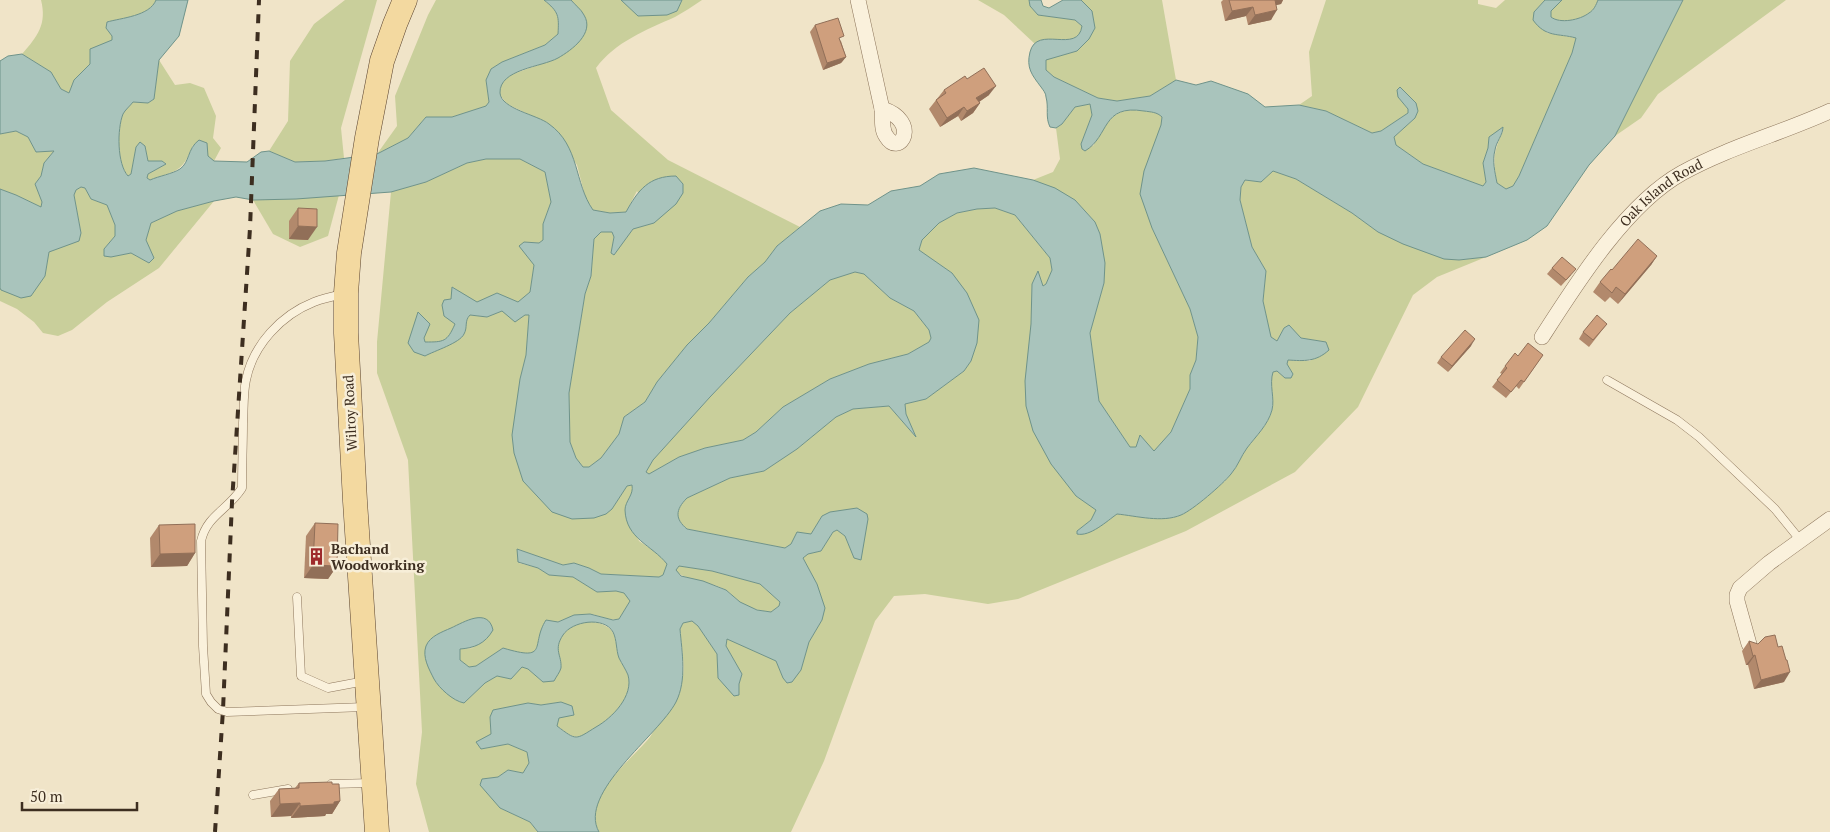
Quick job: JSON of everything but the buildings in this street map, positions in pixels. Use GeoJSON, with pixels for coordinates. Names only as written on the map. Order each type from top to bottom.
{"type":"FeatureCollection","features":[{"type":"Feature","properties":{"kind":"main road","name":"Wilroy Road"},"geometry":{"type":"LineString","coordinates":[[377,832],[346,342],[346,293],[349,253],[367,138],[382,61],[405,0]]}},
{"type":"Feature","properties":{"kind":"street"},"geometry":{"type":"LineString","coordinates":[[858,0],[882,109]]}},
{"type":"Feature","properties":{"kind":"street","name":"Oak Island Road"},"geometry":{"type":"LineString","coordinates":[[1542,337],[1574,286],[1618,230],[1641,204],[1658,190],[1682,173],[1742,146],[1830,111]]}},
{"type":"Feature","properties":{"kind":"street"},"geometry":{"type":"LineString","coordinates":[[1749,644],[1737,601],[1737,594],[1740,588],[1769,563],[1830,519]]}},
{"type":"Feature","properties":{"kind":"lane"},"geometry":{"type":"LineString","coordinates":[[346,293],[314,302],[296,311],[276,327],[261,345],[252,362],[246,380],[244,400],[242,488],[234,500],[211,518],[204,530],[201,541],[203,646],[206,694],[218,709],[228,712],[369,707]]}},
{"type":"Feature","properties":{"kind":"lane"},"geometry":{"type":"LineString","coordinates":[[1607,380],[1677,420],[1699,438],[1775,508],[1801,541]]}},
{"type":"Feature","properties":{"kind":"lane"},"geometry":{"type":"LineString","coordinates":[[298,598],[301,676],[328,688],[368,681]]}},
{"type":"Feature","properties":{"kind":"lane"},"geometry":{"type":"LineString","coordinates":[[322,785],[374,783]]}},
{"type":"Feature","properties":{"kind":"lane"},"geometry":{"type":"LineString","coordinates":[[253,795],[296,788]]}},
{"type":"Feature","properties":{"kind":"green space"},"geometry":{"type":"Polygon","coordinates":[[[41,0],[156,0],[148,10],[142,13],[107,22],[106,28],[112,36],[112,40],[74,80],[69,93],[61,89],[51,72],[22,54],[40,29],[43,16],[41,0]]]}},
{"type":"Feature","properties":{"kind":"green space"},"geometry":{"type":"Polygon","coordinates":[[[345,0],[377,0],[341,128],[344,158],[295,162],[269,151],[288,121],[290,61],[314,24],[345,0]]]}},
{"type":"Feature","properties":{"kind":"green space"},"geometry":{"type":"Polygon","coordinates":[[[436,0],[544,0],[553,8],[557,15],[558,34],[545,45],[502,62],[491,69],[486,81],[489,102],[486,106],[452,117],[426,117],[408,138],[377,154],[397,126],[395,96],[436,0]]]}},
{"type":"Feature","properties":{"kind":"green space"},"geometry":{"type":"Polygon","coordinates":[[[571,0],[621,0],[639,16],[677,11],[682,0],[702,0],[675,17],[642,32],[622,44],[612,51],[596,68],[611,110],[668,160],[800,227],[777,246],[765,262],[748,277],[709,323],[687,345],[657,382],[645,402],[624,417],[619,434],[601,458],[589,467],[583,467],[576,458],[570,442],[569,393],[585,294],[591,276],[594,239],[601,232],[612,232],[614,237],[611,253],[614,254],[633,229],[654,223],[637,191],[626,212],[610,213],[593,210],[586,200],[577,165],[549,124],[507,104],[500,95],[500,87],[505,79],[513,74],[558,58],[585,16],[571,0]]]}},
{"type":"Feature","properties":{"kind":"green space"},"geometry":{"type":"Polygon","coordinates":[[[978,0],[1029,0],[1030,6],[1038,15],[1075,20],[1082,26],[1081,34],[1070,39],[1047,40],[1035,44],[1004,15],[978,0]]]}},
{"type":"Feature","properties":{"kind":"green space"},"geometry":{"type":"Polygon","coordinates":[[[1081,0],[1162,0],[1176,80],[1150,96],[1117,101],[1098,98],[1054,77],[1046,70],[1045,60],[1077,51],[1095,28],[1092,12],[1081,0]]]}},
{"type":"Feature","properties":{"kind":"green space"},"geometry":{"type":"Polygon","coordinates":[[[1326,0],[1478,0],[1478,4],[1496,8],[1505,0],[1545,0],[1534,12],[1547,33],[1576,38],[1572,53],[1513,186],[1506,189],[1497,183],[1495,156],[1503,131],[1489,137],[1483,163],[1486,182],[1483,186],[1423,164],[1396,145],[1394,137],[1415,118],[1418,111],[1398,97],[1408,109],[1408,113],[1381,131],[1372,133],[1326,111],[1299,105],[1312,96],[1309,52],[1326,0]]]}},
{"type":"Feature","properties":{"kind":"green space"},"geometry":{"type":"Polygon","coordinates":[[[1562,0],[1598,0],[1591,12],[1565,21],[1551,17],[1551,11],[1562,0]]]}},
{"type":"Feature","properties":{"kind":"green space"},"geometry":{"type":"Polygon","coordinates":[[[1683,0],[1786,0],[1658,94],[1641,118],[1615,136],[1683,0]]]}},
{"type":"Feature","properties":{"kind":"green space"},"geometry":{"type":"Polygon","coordinates":[[[159,60],[175,85],[190,83],[204,88],[216,116],[213,138],[221,148],[214,161],[193,145],[182,166],[173,172],[150,180],[147,178],[148,174],[166,164],[162,161],[148,161],[145,146],[136,147],[131,174],[128,176],[124,171],[120,155],[119,137],[123,114],[133,102],[148,103],[154,99],[159,60]]]}},
{"type":"Feature","properties":{"kind":"green space"},"geometry":{"type":"Polygon","coordinates":[[[1090,104],[1092,115],[1081,144],[1093,146],[1102,130],[1112,118],[1125,111],[1151,112],[1162,117],[1152,228],[1190,309],[1198,337],[1196,360],[1190,375],[1190,389],[1171,432],[1154,452],[1140,436],[1136,448],[1130,447],[1099,401],[1090,333],[1104,283],[1100,234],[1095,222],[1075,200],[1033,180],[1053,172],[1060,159],[1056,128],[1062,124],[1075,107],[1090,104]]]}},
{"type":"Feature","properties":{"kind":"green space"},"geometry":{"type":"Polygon","coordinates":[[[16,131],[28,137],[36,152],[54,151],[44,163],[41,176],[35,184],[42,202],[41,207],[0,189],[0,134],[16,131]]]}},
{"type":"Feature","properties":{"kind":"green space"},"geometry":{"type":"Polygon","coordinates":[[[486,159],[520,159],[545,172],[551,202],[543,224],[543,240],[539,243],[524,242],[534,265],[530,292],[518,303],[497,293],[477,303],[455,324],[450,336],[441,342],[425,342],[424,338],[414,352],[464,334],[467,319],[470,315],[487,317],[502,311],[529,315],[526,355],[520,379],[612,509],[627,486],[632,485],[633,491],[625,509],[639,541],[660,555],[667,564],[663,575],[659,577],[601,574],[574,563],[563,565],[517,549],[519,563],[538,568],[549,575],[573,577],[597,592],[616,591],[625,593],[630,601],[619,619],[588,614],[570,617],[542,627],[539,646],[535,651],[526,654],[503,648],[476,666],[469,667],[460,660],[460,649],[474,648],[433,637],[464,703],[485,683],[497,676],[511,679],[522,667],[528,669],[543,682],[561,668],[557,649],[559,640],[564,633],[578,624],[587,622],[595,622],[612,631],[619,657],[628,675],[629,682],[622,704],[617,710],[600,725],[582,736],[569,735],[557,726],[561,702],[541,705],[528,703],[490,717],[491,734],[481,749],[508,744],[527,752],[529,763],[523,773],[508,770],[498,777],[482,779],[500,808],[530,822],[538,832],[429,832],[416,784],[422,732],[408,460],[377,373],[377,342],[391,192],[426,182],[467,163],[486,159]]]}},
{"type":"Feature","properties":{"kind":"green space"},"geometry":{"type":"Polygon","coordinates":[[[1273,171],[1296,179],[1352,213],[1378,232],[1459,260],[1486,257],[1437,277],[1413,295],[1358,407],[1295,472],[1186,531],[1018,599],[988,604],[925,594],[894,596],[875,621],[824,761],[791,832],[599,832],[595,819],[596,806],[602,793],[621,768],[650,737],[683,675],[684,665],[680,629],[683,623],[692,621],[698,626],[717,654],[718,678],[739,695],[739,684],[742,674],[726,646],[727,638],[776,661],[783,678],[801,670],[809,642],[822,620],[817,584],[803,558],[807,554],[821,551],[833,532],[837,530],[845,536],[854,557],[868,520],[822,516],[811,534],[785,548],[687,529],[680,522],[678,514],[680,506],[687,498],[730,478],[764,471],[797,449],[836,417],[853,409],[889,406],[915,436],[906,414],[905,404],[926,399],[964,371],[971,361],[952,273],[919,251],[922,240],[939,223],[957,213],[995,208],[1015,215],[1050,258],[1052,270],[1046,284],[1043,286],[1032,284],[1031,324],[1076,496],[1097,510],[1091,520],[1077,531],[1091,531],[1117,514],[1149,518],[1166,518],[1181,515],[1215,490],[1236,468],[1245,451],[1268,421],[1273,405],[1273,372],[1277,371],[1285,378],[1293,374],[1287,364],[1288,360],[1310,361],[1326,342],[1301,338],[1284,328],[1277,341],[1271,338],[1263,301],[1266,271],[1252,247],[1240,200],[1241,187],[1245,180],[1261,182],[1273,171]]]}},
{"type":"Feature","properties":{"kind":"green space"},"geometry":{"type":"Polygon","coordinates":[[[81,187],[85,188],[91,199],[107,205],[115,225],[115,236],[104,249],[111,257],[131,253],[149,263],[153,258],[146,240],[151,223],[177,211],[214,201],[159,268],[107,302],[72,330],[58,336],[43,333],[34,322],[17,309],[0,301],[0,288],[21,298],[45,276],[49,252],[81,233],[74,195],[76,190],[81,187]]]}},
{"type":"Feature","properties":{"kind":"green space"},"geometry":{"type":"Polygon","coordinates":[[[339,195],[328,236],[300,247],[273,234],[253,200],[339,195]]]}},
{"type":"Feature","properties":{"kind":"green space"},"geometry":{"type":"Polygon","coordinates":[[[855,272],[864,274],[890,298],[914,311],[929,330],[931,338],[929,342],[908,354],[869,364],[830,379],[783,407],[756,432],[743,440],[705,448],[679,457],[649,474],[646,472],[653,460],[710,397],[790,313],[830,280],[855,272]]]}},
{"type":"Feature","properties":{"kind":"green space"},"geometry":{"type":"Polygon","coordinates":[[[679,566],[712,571],[760,584],[780,602],[779,606],[771,612],[748,606],[720,587],[681,575],[675,571],[679,566]]]}},
{"type":"Feature","properties":{"kind":"water"},"geometry":{"type":"Polygon","coordinates":[[[156,0],[188,0],[179,36],[159,60],[154,99],[148,103],[133,102],[124,112],[121,120],[119,137],[120,155],[124,171],[128,176],[131,174],[136,147],[140,142],[145,146],[148,161],[162,161],[166,164],[148,174],[147,178],[150,180],[180,169],[186,163],[192,147],[199,140],[207,143],[208,156],[214,161],[247,162],[261,152],[269,151],[295,162],[325,161],[377,154],[408,138],[426,117],[452,117],[486,106],[489,102],[486,80],[491,69],[502,62],[545,45],[558,34],[557,15],[553,8],[544,0],[571,0],[580,9],[587,22],[587,28],[575,46],[558,58],[523,70],[506,79],[500,93],[502,99],[513,107],[544,121],[559,133],[572,154],[582,188],[593,210],[610,213],[626,212],[640,191],[658,179],[676,176],[683,184],[683,193],[676,204],[654,223],[633,229],[614,255],[611,253],[614,237],[612,232],[601,232],[594,239],[591,276],[585,294],[569,393],[570,442],[576,458],[583,467],[589,467],[601,458],[619,434],[624,417],[645,402],[657,382],[687,345],[709,323],[748,277],[765,262],[777,246],[820,211],[841,204],[868,205],[891,191],[920,186],[939,174],[974,168],[1033,180],[1055,188],[1075,200],[1095,222],[1100,234],[1105,263],[1104,283],[1090,333],[1099,401],[1130,447],[1136,447],[1140,435],[1154,451],[1171,432],[1190,389],[1190,375],[1196,360],[1198,337],[1190,309],[1152,228],[1140,194],[1144,171],[1161,125],[1162,117],[1156,113],[1144,111],[1130,110],[1120,112],[1108,123],[1093,145],[1085,151],[1082,149],[1081,144],[1092,115],[1090,104],[1075,107],[1062,124],[1056,128],[1050,127],[1046,94],[1029,67],[1030,52],[1034,44],[1041,40],[1066,40],[1073,38],[1079,34],[1082,26],[1075,20],[1038,15],[1030,6],[1029,0],[1041,0],[1043,6],[1049,8],[1063,0],[1081,0],[1092,11],[1095,28],[1089,39],[1077,51],[1046,60],[1046,70],[1054,77],[1098,98],[1117,101],[1150,96],[1176,80],[1196,85],[1211,81],[1248,94],[1265,107],[1299,105],[1326,111],[1372,133],[1381,131],[1408,113],[1408,109],[1398,97],[1397,90],[1400,87],[1416,103],[1418,111],[1415,118],[1394,137],[1396,145],[1423,164],[1483,186],[1486,182],[1483,163],[1489,137],[1503,127],[1494,154],[1494,162],[1497,183],[1506,189],[1513,186],[1519,176],[1572,53],[1576,38],[1553,34],[1543,30],[1533,20],[1534,12],[1545,0],[1562,0],[1551,11],[1551,17],[1565,21],[1591,12],[1598,0],[1683,0],[1615,136],[1589,165],[1547,226],[1527,240],[1486,257],[1459,260],[1444,259],[1403,244],[1378,232],[1352,213],[1296,179],[1273,171],[1261,182],[1245,180],[1241,187],[1240,200],[1252,247],[1266,271],[1263,301],[1271,337],[1277,341],[1284,328],[1289,325],[1301,338],[1326,342],[1329,350],[1315,359],[1288,360],[1287,364],[1293,374],[1291,378],[1285,378],[1277,371],[1273,372],[1273,405],[1265,425],[1227,478],[1208,496],[1181,515],[1166,518],[1149,518],[1117,514],[1093,531],[1077,534],[1077,531],[1091,520],[1096,510],[1076,496],[1051,464],[1033,431],[1026,406],[1025,381],[1031,324],[1032,284],[1038,271],[1043,286],[1046,284],[1052,270],[1050,258],[1015,215],[995,208],[957,213],[939,223],[922,240],[919,250],[952,273],[967,293],[979,320],[977,343],[971,361],[964,371],[926,399],[905,404],[906,414],[916,437],[889,406],[853,409],[836,417],[797,449],[764,471],[730,478],[687,498],[680,506],[678,514],[680,522],[687,529],[785,548],[791,544],[797,532],[811,534],[822,516],[830,512],[857,508],[867,514],[868,519],[861,560],[854,558],[845,536],[837,530],[833,532],[821,551],[808,554],[803,558],[817,584],[825,608],[822,620],[809,642],[801,670],[792,682],[787,683],[776,661],[727,639],[726,646],[742,674],[739,684],[739,695],[734,696],[718,678],[717,654],[698,626],[692,621],[683,623],[680,629],[683,676],[676,702],[609,782],[599,800],[595,817],[599,832],[538,832],[530,822],[500,808],[480,785],[482,779],[498,777],[508,770],[523,773],[529,763],[527,752],[508,744],[481,749],[476,742],[491,734],[490,717],[493,710],[528,703],[541,705],[561,702],[572,706],[574,715],[559,718],[557,726],[576,737],[609,718],[625,698],[629,683],[628,675],[618,655],[613,632],[609,627],[596,622],[588,622],[573,626],[567,630],[560,640],[558,649],[561,668],[554,681],[543,682],[528,669],[522,667],[511,679],[497,676],[485,683],[464,703],[451,697],[439,686],[425,659],[426,646],[430,640],[475,618],[486,619],[493,630],[479,644],[470,648],[460,649],[460,660],[469,667],[476,666],[503,648],[518,652],[533,652],[536,649],[541,629],[546,620],[558,622],[574,615],[590,614],[613,620],[619,619],[630,601],[624,593],[616,591],[597,592],[573,577],[549,575],[538,568],[518,562],[517,549],[563,565],[574,563],[601,574],[659,577],[663,575],[667,564],[635,535],[626,520],[626,504],[632,492],[632,485],[627,486],[612,509],[606,514],[594,518],[572,519],[552,512],[523,481],[514,453],[512,435],[520,379],[526,355],[529,315],[525,315],[515,322],[502,311],[487,317],[470,315],[462,337],[452,344],[425,356],[414,352],[408,343],[418,312],[430,324],[424,338],[425,342],[437,342],[447,338],[455,324],[444,316],[442,305],[444,300],[451,299],[452,287],[477,302],[497,293],[518,302],[530,292],[534,265],[519,246],[524,242],[539,243],[543,240],[543,224],[551,202],[545,172],[520,159],[486,159],[467,163],[426,182],[391,192],[296,199],[253,200],[236,197],[214,201],[177,211],[151,223],[146,240],[154,258],[149,263],[131,253],[111,257],[104,256],[104,249],[115,236],[115,225],[107,205],[91,199],[85,188],[81,187],[76,190],[74,195],[81,233],[79,241],[49,252],[45,276],[31,296],[21,298],[1,290],[0,189],[41,207],[42,202],[35,184],[41,176],[44,163],[54,151],[36,152],[28,137],[16,131],[0,134],[0,61],[8,56],[22,54],[51,72],[61,89],[69,93],[74,80],[90,64],[90,49],[112,40],[112,36],[106,28],[107,22],[134,16],[148,10],[156,0]],[[855,272],[830,280],[790,313],[710,397],[653,460],[646,472],[649,474],[679,457],[705,448],[743,440],[756,432],[783,407],[830,379],[869,364],[908,354],[929,342],[931,338],[929,330],[914,311],[890,298],[864,274],[855,272]],[[679,566],[676,570],[681,576],[703,581],[726,590],[740,602],[757,610],[771,612],[779,606],[780,602],[760,584],[712,571],[679,566]]]}},
{"type":"Feature","properties":{"kind":"water"},"geometry":{"type":"Polygon","coordinates":[[[621,0],[682,0],[677,11],[667,15],[638,16],[621,0]]]}},
{"type":"Feature","properties":{"kind":"railway"},"geometry":{"type":"LineString","coordinates":[[215,832],[223,710],[232,502],[250,228],[259,0]]}},
{"type":"Feature","properties":{"kind":"place","name":"Bachand Woodworking"},"geometry":{"type":"Point","coordinates":[317,557]}}]}
